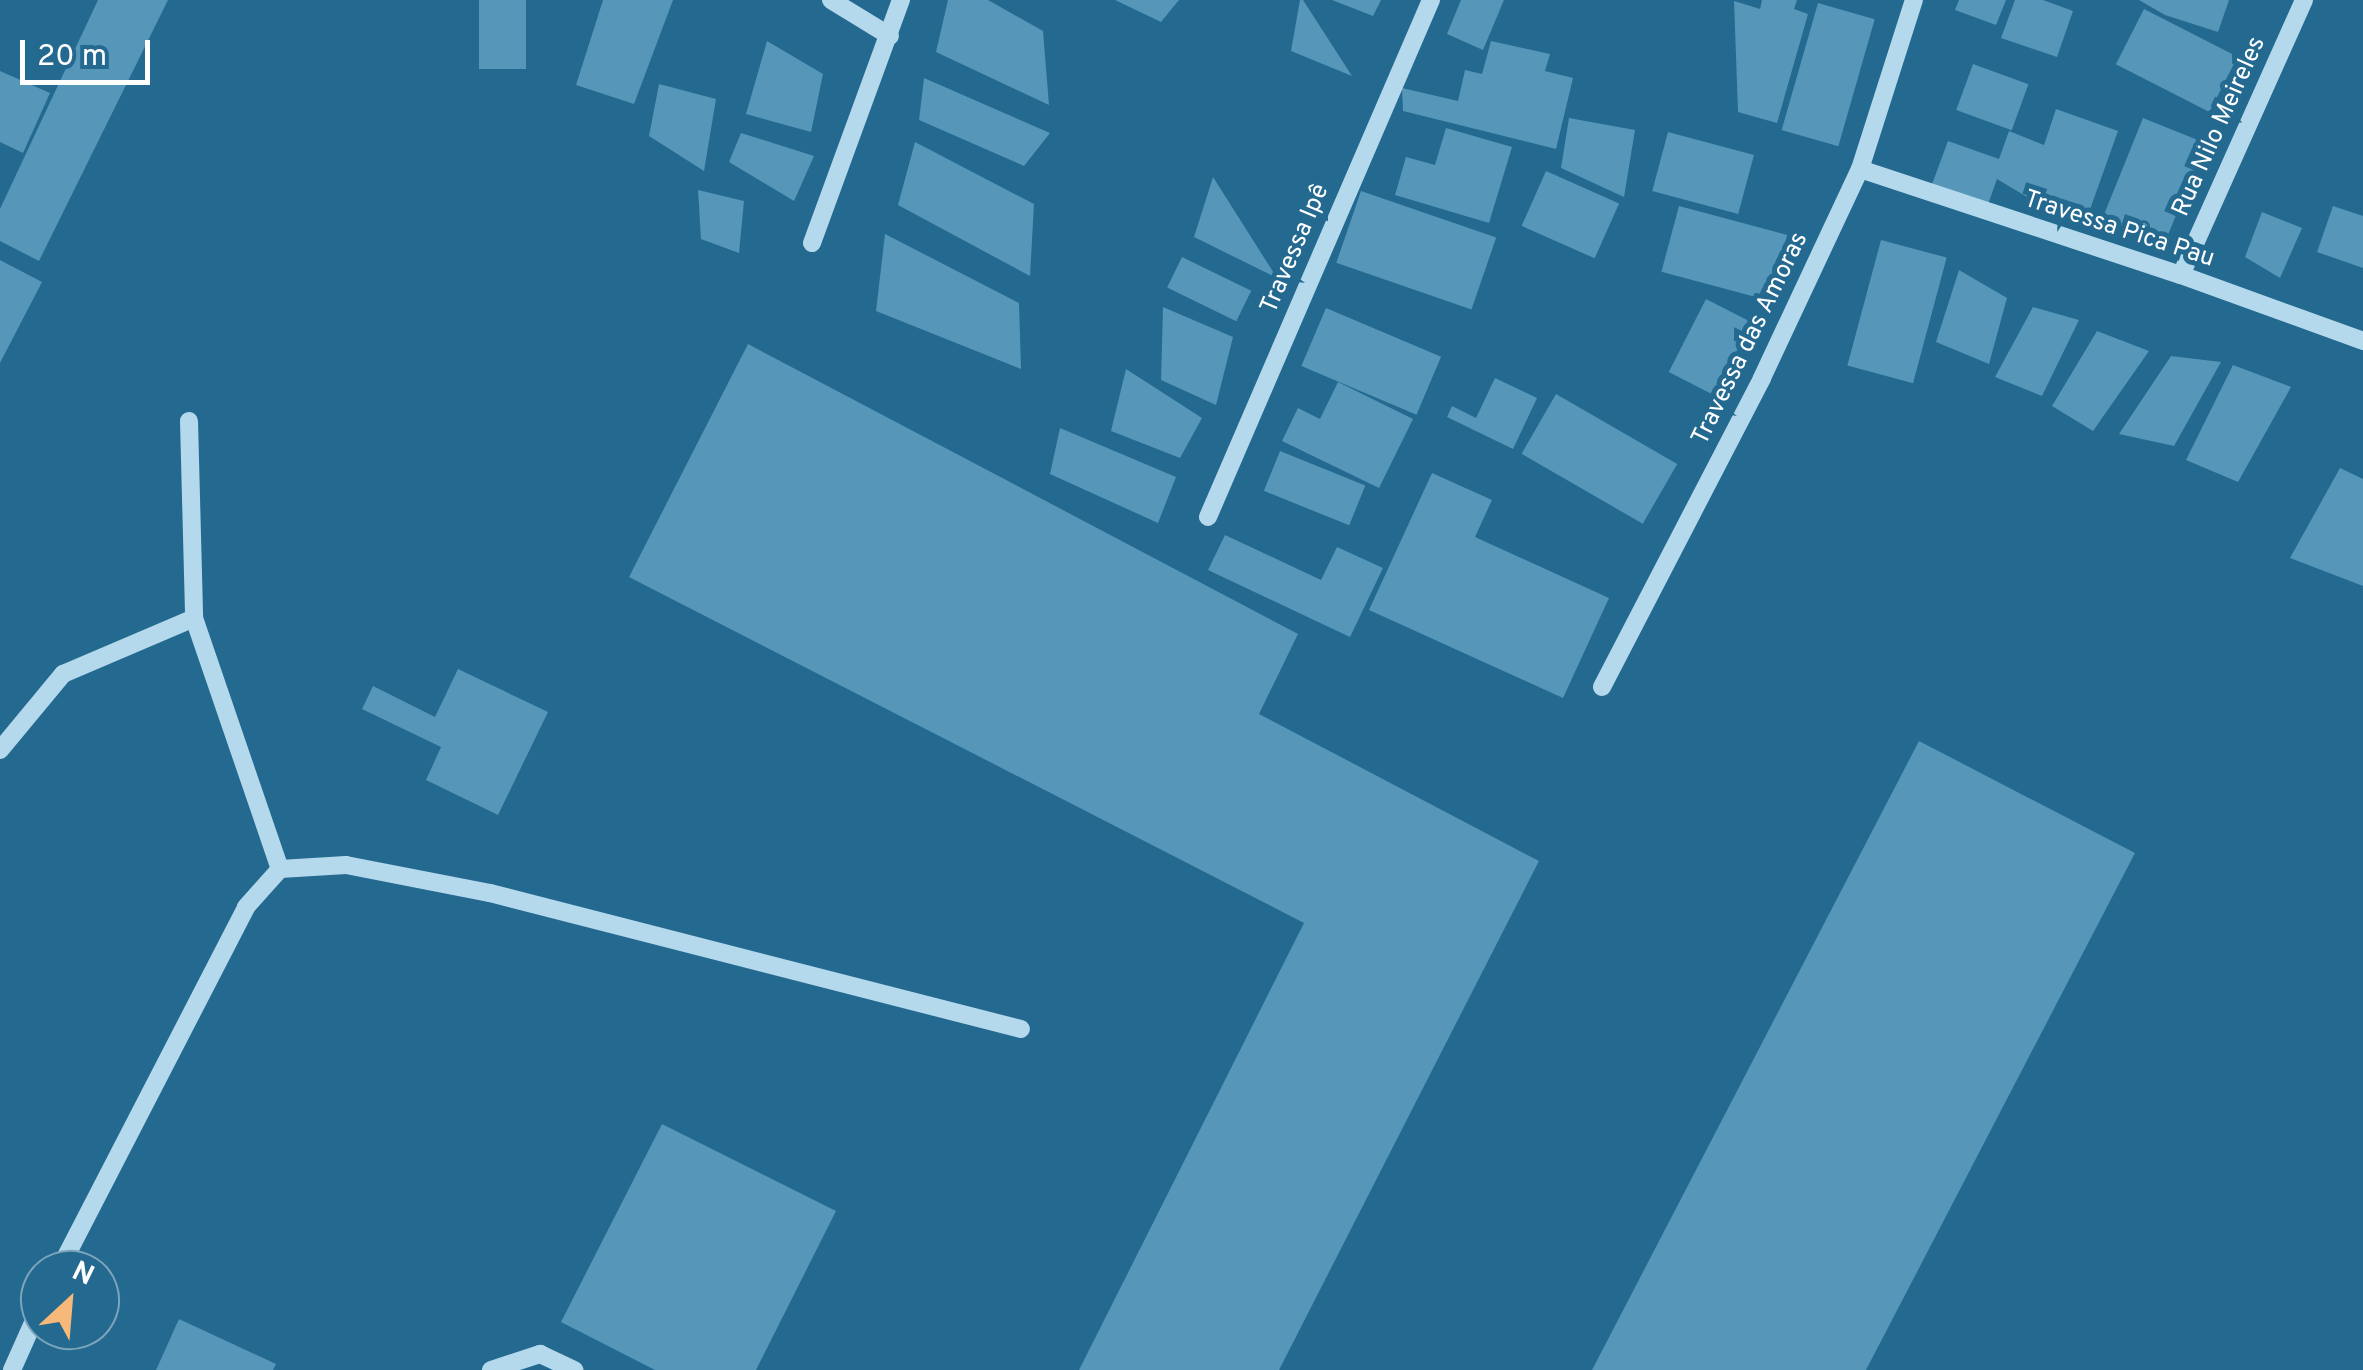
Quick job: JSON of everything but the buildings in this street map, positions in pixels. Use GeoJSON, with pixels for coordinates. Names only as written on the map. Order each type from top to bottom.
{"type":"FeatureCollection","features":[{"type":"Feature","properties":{"kind":"street"},"geometry":{"type":"LineString","coordinates":[[831,0],[890,36]]}},
{"type":"Feature","properties":{"kind":"street"},"geometry":{"type":"LineString","coordinates":[[812,242],[901,0]]}},
{"type":"Feature","properties":{"kind":"street","name":"Travessa Ipê"},"geometry":{"type":"LineString","coordinates":[[1208,517],[1431,0]]}},
{"type":"Feature","properties":{"kind":"street","name":"Travessa das Amoras"},"geometry":{"type":"LineString","coordinates":[[1602,687],[1762,378],[1860,170],[1914,0]]}},
{"type":"Feature","properties":{"kind":"street","name":"Rua Nilo Meireles"},"geometry":{"type":"LineString","coordinates":[[2182,275],[2304,0]]}},
{"type":"Feature","properties":{"kind":"street","name":"Travessa Pica Pau"},"geometry":{"type":"LineString","coordinates":[[1860,170],[2182,275],[2363,341]]}},
{"type":"Feature","properties":{"kind":"street"},"geometry":{"type":"LineString","coordinates":[[190,422],[194,618],[280,869]]}},
{"type":"Feature","properties":{"kind":"street"},"geometry":{"type":"LineString","coordinates":[[0,750],[63,674],[194,618]]}},
{"type":"Feature","properties":{"kind":"street"},"geometry":{"type":"LineString","coordinates":[[69,1250],[246,906],[280,869],[346,865],[490,893],[1020,1029]]}},
{"type":"Feature","properties":{"kind":"street"},"geometry":{"type":"LineString","coordinates":[[491,1370],[540,1354],[575,1370]]}}]}
